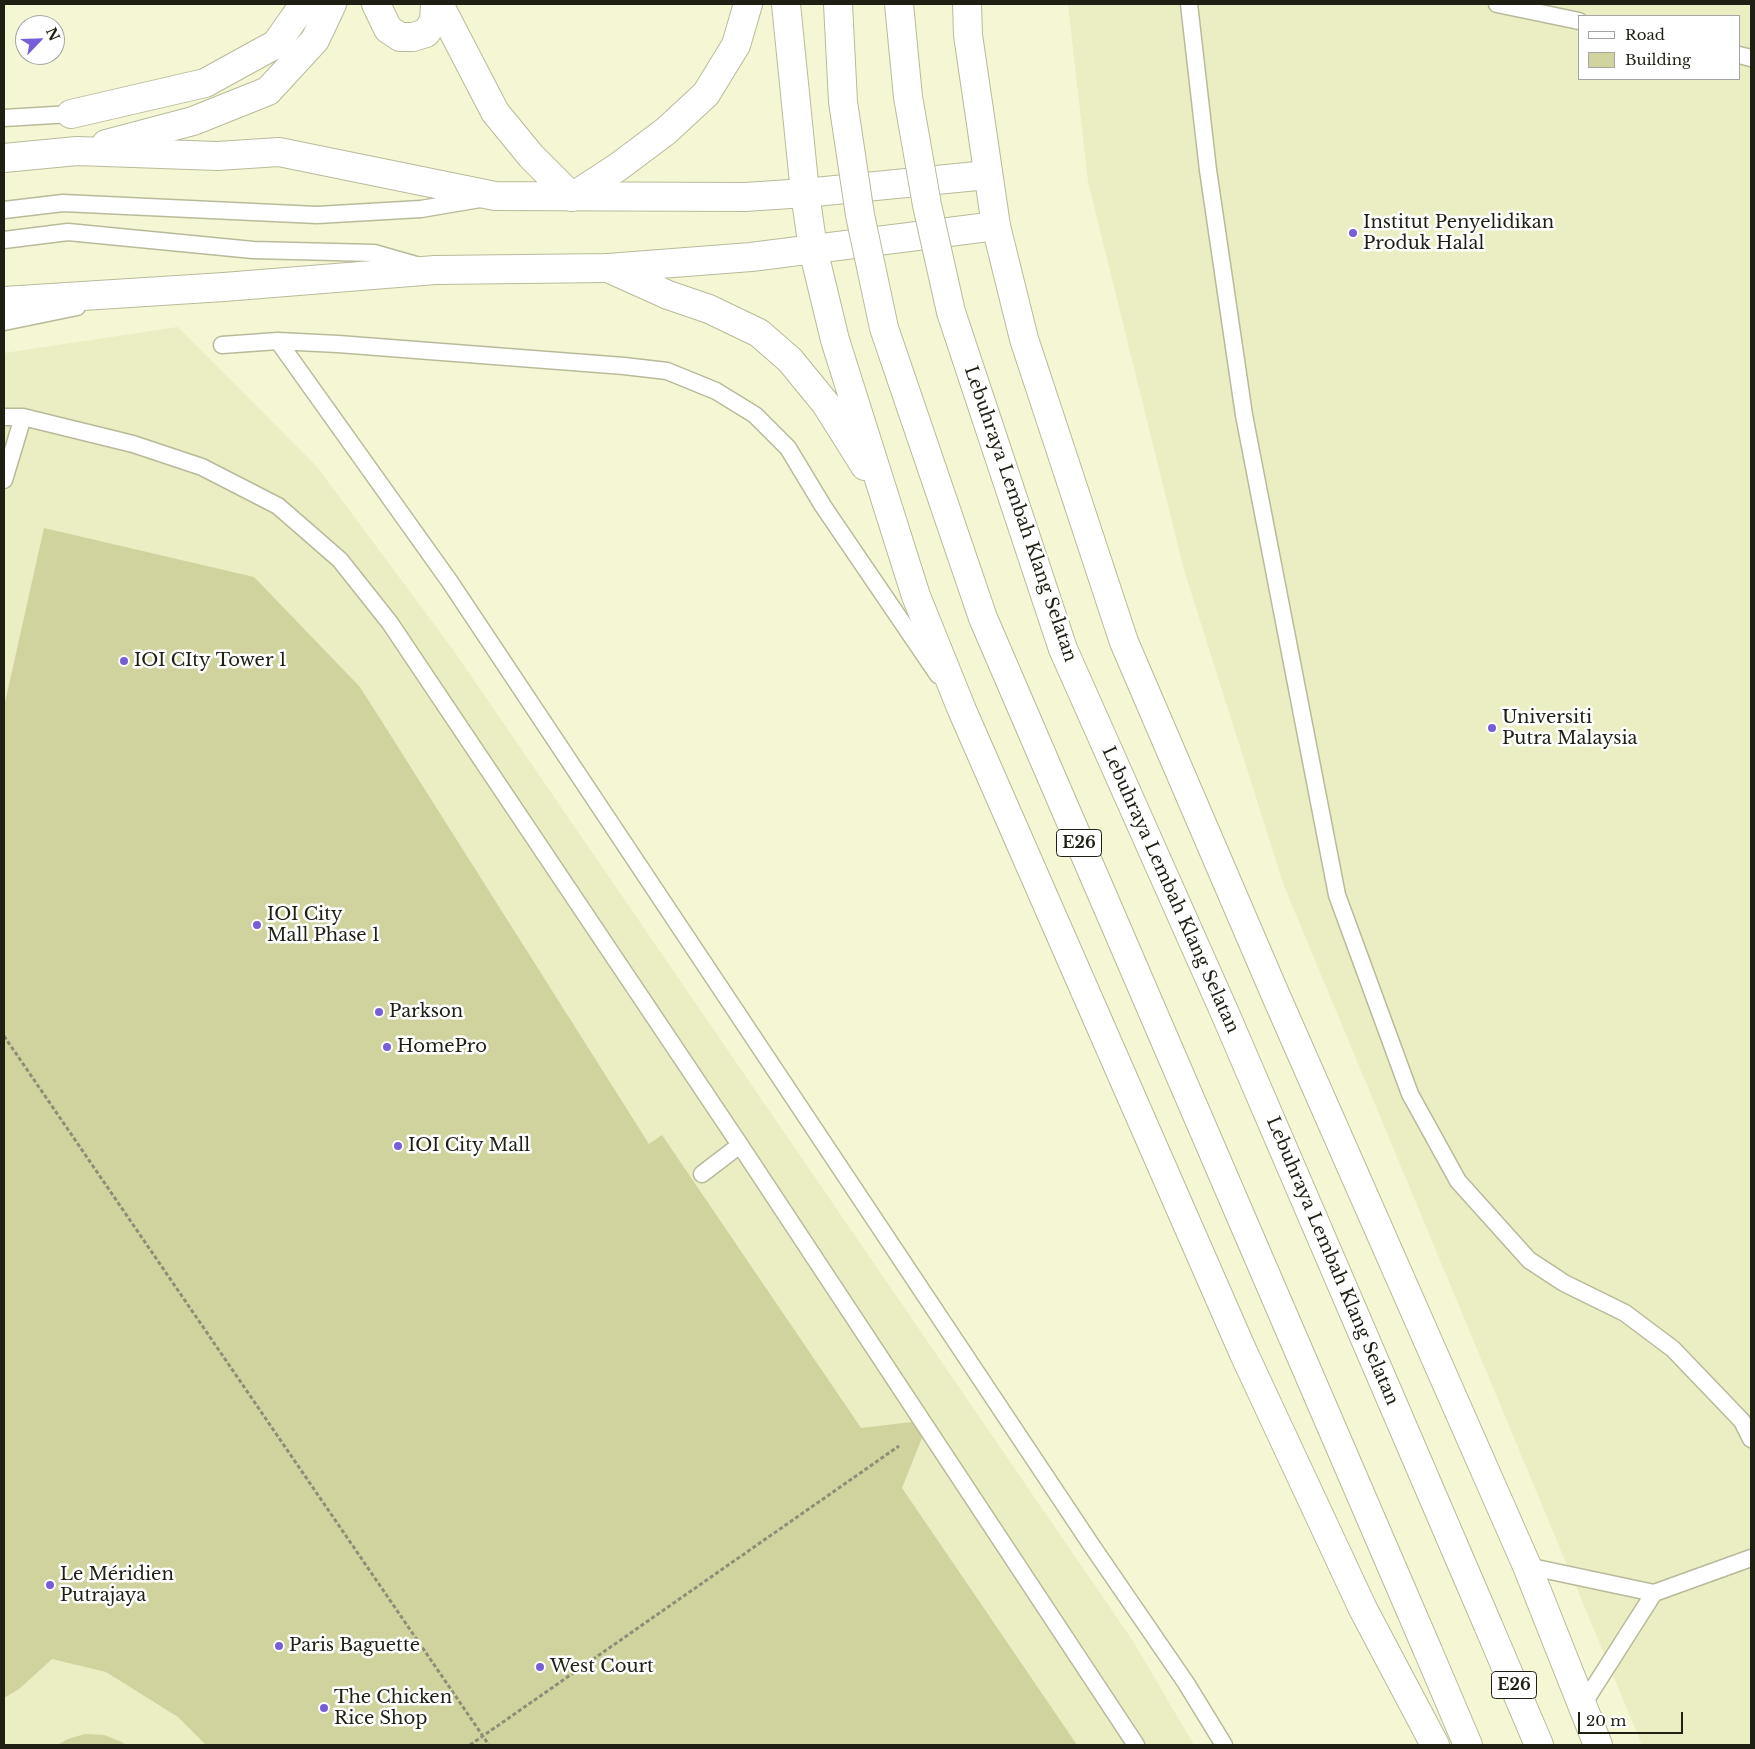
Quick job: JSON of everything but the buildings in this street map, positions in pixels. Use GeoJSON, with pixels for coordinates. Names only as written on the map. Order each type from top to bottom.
{"type":"FeatureCollection","features":[{"type":"Feature","properties":{"kind":"main road"},"geometry":{"type":"LineString","coordinates":[[71,114],[205,82],[276,44],[304,4]]}},
{"type":"Feature","properties":{"kind":"main road"},"geometry":{"type":"LineString","coordinates":[[78,151],[192,121],[268,91],[315,40],[332,4]]}},
{"type":"Feature","properties":{"kind":"main road"},"geometry":{"type":"LineString","coordinates":[[376,4],[388,29],[400,37],[413,37],[426,33],[434,21],[435,4]]}},
{"type":"Feature","properties":{"kind":"main road"},"geometry":{"type":"LineString","coordinates":[[439,4],[495,112],[532,156],[572,197]]}},
{"type":"Feature","properties":{"kind":"main road"},"geometry":{"type":"LineString","coordinates":[[572,197],[618,167],[666,131],[706,94],[736,45],[748,4]]}},
{"type":"Feature","properties":{"kind":"main road"},"geometry":{"type":"LineString","coordinates":[[786,4],[805,194],[813,249],[834,340],[916,596],[962,710],[1248,1362],[1362,1609],[1435,1745]]}},
{"type":"Feature","properties":{"kind":"main road","name":"E26"},"geometry":{"type":"LineString","coordinates":[[838,4],[843,102],[860,215],[884,328],[983,618],[1468,1745]]}},
{"type":"Feature","properties":{"kind":"main road","name":"Lebuhraya Lembah Klang Selatan"},"geometry":{"type":"LineString","coordinates":[[899,4],[910,107],[928,205],[951,312],[1063,649],[1224,1011],[1539,1745]]}},
{"type":"Feature","properties":{"kind":"main road"},"geometry":{"type":"LineString","coordinates":[[966,4],[968,35],[996,226],[1024,339],[1124,642],[1276,996],[1527,1566],[1598,1745]]}},
{"type":"Feature","properties":{"kind":"main road"},"geometry":{"type":"LineString","coordinates":[[4,158],[78,151],[217,156],[279,152],[495,196],[745,197],[805,194],[988,175]]}},
{"type":"Feature","properties":{"kind":"main road"},"geometry":{"type":"LineString","coordinates":[[4,301],[435,270],[608,268],[751,257],[996,226]]}},
{"type":"Feature","properties":{"kind":"main road"},"geometry":{"type":"LineString","coordinates":[[608,268],[759,333],[790,360],[826,404],[884,494]]}},
{"type":"Feature","properties":{"kind":"lane"},"geometry":{"type":"LineString","coordinates":[[1189,4],[1208,170],[1244,415],[1337,895],[1410,1094],[1458,1181],[1529,1260],[1564,1283],[1625,1313],[1672,1348],[1742,1421],[1751,1438]]}},
{"type":"Feature","properties":{"kind":"lane"},"geometry":{"type":"LineString","coordinates":[[1497,4],[1578,21]]}},
{"type":"Feature","properties":{"kind":"lane"},"geometry":{"type":"LineString","coordinates":[[4,118],[71,114]]}},
{"type":"Feature","properties":{"kind":"lane"},"geometry":{"type":"LineString","coordinates":[[4,210],[63,203],[317,215],[421,210],[495,196]]}},
{"type":"Feature","properties":{"kind":"lane"},"geometry":{"type":"LineString","coordinates":[[4,240],[68,232],[253,250],[374,253],[435,270]]}},
{"type":"Feature","properties":{"kind":"lane"},"geometry":{"type":"LineString","coordinates":[[4,322],[155,291]]}},
{"type":"Feature","properties":{"kind":"lane"},"geometry":{"type":"LineString","coordinates":[[278,341],[450,582],[1092,1546],[1186,1683],[1224,1745]]}},
{"type":"Feature","properties":{"kind":"lane"},"geometry":{"type":"LineString","coordinates":[[222,344],[278,341],[348,345],[667,371],[716,391],[755,415],[788,448],[823,506],[962,710]]}},
{"type":"Feature","properties":{"kind":"lane"},"geometry":{"type":"LineString","coordinates":[[4,417],[23,417],[133,444],[202,467],[278,506],[340,560],[390,623],[740,1145],[1136,1745]]}},
{"type":"Feature","properties":{"kind":"lane"},"geometry":{"type":"LineString","coordinates":[[4,480],[23,417]]}},
{"type":"Feature","properties":{"kind":"lane"},"geometry":{"type":"LineString","coordinates":[[702,1174],[740,1145]]}},
{"type":"Feature","properties":{"kind":"lane"},"geometry":{"type":"LineString","coordinates":[[1527,1566],[1654,1593],[1751,1558]]}},
{"type":"Feature","properties":{"kind":"lane"},"geometry":{"type":"LineString","coordinates":[[1582,1706],[1654,1593]]}},
{"type":"Feature","properties":{"kind":"path"},"geometry":{"type":"LineString","coordinates":[[4,1036],[488,1745]]}},
{"type":"Feature","properties":{"kind":"path"},"geometry":{"type":"LineString","coordinates":[[470,1745],[899,1446]]}},
{"type":"Feature","properties":{"kind":"shaded area","name":"Universiti Putra Malaysia"},"geometry":{"type":"Polygon","coordinates":[[[1068,4],[1751,4],[1751,1745],[1642,1745],[1284,886],[1184,570],[1088,182],[1068,4]]]}},
{"type":"Feature","properties":{"kind":"shaded area","name":"IOI City Mall"},"geometry":{"type":"Polygon","coordinates":[[[178,327],[318,468],[454,651],[1133,1641],[1194,1745],[4,1745],[4,353],[178,327]]]}},
{"type":"Feature","properties":{"kind":"place","name":"Institut Penyelidikan Produk Halal"},"geometry":{"type":"Point","coordinates":[1353,233]}},
{"type":"Feature","properties":{"kind":"place","name":"IOI CIty Tower 1"},"geometry":{"type":"Point","coordinates":[124,661]}},
{"type":"Feature","properties":{"kind":"place","name":"Universiti Putra Malaysia"},"geometry":{"type":"Point","coordinates":[1492,728]}},
{"type":"Feature","properties":{"kind":"place","name":"IOI City Mall Phase 1"},"geometry":{"type":"Point","coordinates":[257,925]}},
{"type":"Feature","properties":{"kind":"place","name":"Parkson"},"geometry":{"type":"Point","coordinates":[379,1012]}},
{"type":"Feature","properties":{"kind":"place","name":"HomePro"},"geometry":{"type":"Point","coordinates":[387,1047]}},
{"type":"Feature","properties":{"kind":"place","name":"IOI City Mall"},"geometry":{"type":"Point","coordinates":[398,1146]}},
{"type":"Feature","properties":{"kind":"place","name":"Le Méridien Putrajaya"},"geometry":{"type":"Point","coordinates":[50,1585]}},
{"type":"Feature","properties":{"kind":"place","name":"Paris Baguette"},"geometry":{"type":"Point","coordinates":[279,1646]}},
{"type":"Feature","properties":{"kind":"place","name":"West Court"},"geometry":{"type":"Point","coordinates":[540,1667]}},
{"type":"Feature","properties":{"kind":"place","name":"The Chicken Rice Shop"},"geometry":{"type":"Point","coordinates":[324,1708]}}]}
